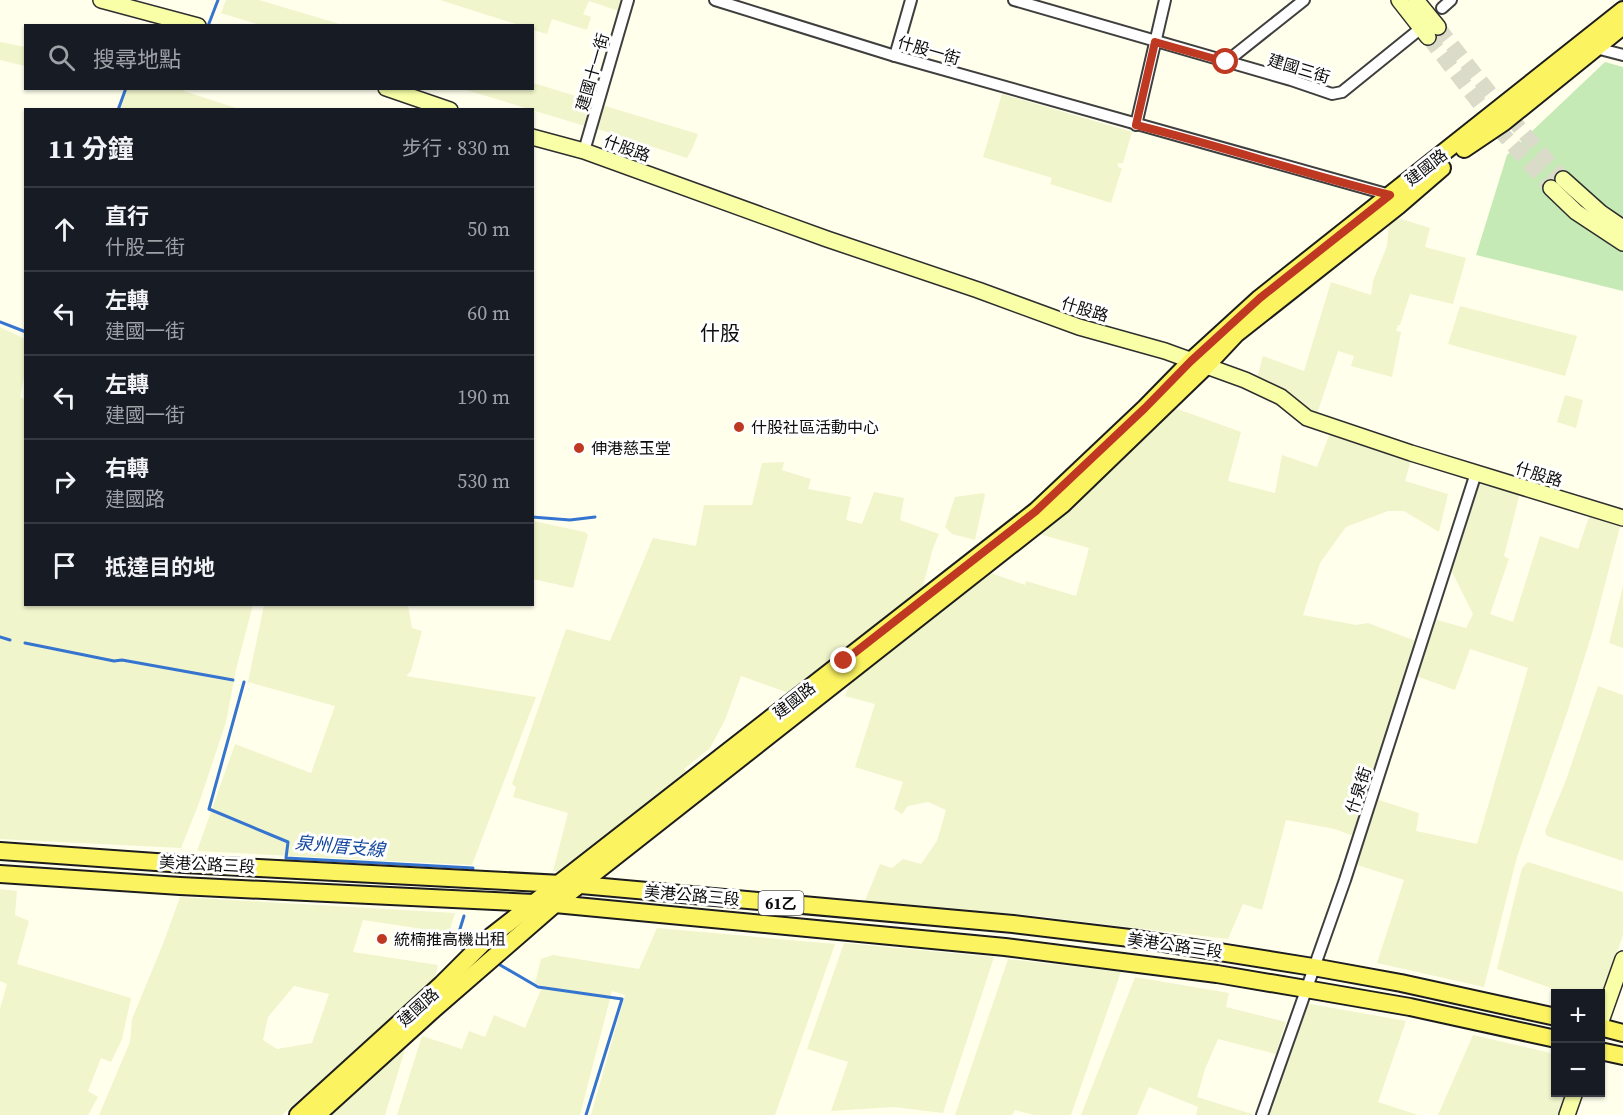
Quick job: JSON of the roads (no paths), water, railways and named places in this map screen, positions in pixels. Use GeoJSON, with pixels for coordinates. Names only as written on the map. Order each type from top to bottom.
{"type":"FeatureCollection","features":[{"type":"Feature","properties":{"kind":"main road","name":"建國路"},"geometry":{"type":"LineString","coordinates":[[298,1115],[441,986],[484,942],[1062,505],[1260,298],[1623,10]]}},
{"type":"Feature","properties":{"kind":"main road","name":"建國路"},"geometry":{"type":"LineString","coordinates":[[1198,363],[1398,206],[1457,154],[1504,123],[1623,26]]}},
{"type":"Feature","properties":{"kind":"main road","name":"建國路"},"geometry":{"type":"LineString","coordinates":[[317,1115],[555,904],[849,665]]}},
{"type":"Feature","properties":{"kind":"main road","name":"美港公路三段"},"geometry":{"type":"LineString","coordinates":[[0,851],[184,864],[560,883],[1013,924],[1138,939],[1313,967],[1401,983],[1551,1016]]}},
{"type":"Feature","properties":{"kind":"main road","name":"美港公路三段"},"geometry":{"type":"LineString","coordinates":[[0,874],[180,886],[555,904],[1005,947],[1206,973],[1306,989],[1410,1007],[1551,1038]]}},
{"type":"Feature","properties":{"kind":"main road"},"geometry":{"type":"LineString","coordinates":[[1605,1028],[1623,1033]]}},
{"type":"Feature","properties":{"kind":"main road"},"geometry":{"type":"LineString","coordinates":[[1605,1052],[1623,1056]]}},
{"type":"Feature","properties":{"kind":"street"},"geometry":{"type":"LineString","coordinates":[[101,0],[191,24]]}},
{"type":"Feature","properties":{"kind":"street","name":"建國十一街"},"geometry":{"type":"LineString","coordinates":[[585,151],[628,0]]}},
{"type":"Feature","properties":{"kind":"street","name":"什股一街"},"geometry":{"type":"LineString","coordinates":[[715,0],[896,56],[1390,195]]}},
{"type":"Feature","properties":{"kind":"street"},"geometry":{"type":"LineString","coordinates":[[896,56],[911,0]]}},
{"type":"Feature","properties":{"kind":"street"},"geometry":{"type":"LineString","coordinates":[[1014,0],[1226,62],[1304,0]]}},
{"type":"Feature","properties":{"kind":"street"},"geometry":{"type":"LineString","coordinates":[[1136,125],[1165,0]]}},
{"type":"Feature","properties":{"kind":"street"},"geometry":{"type":"LineString","coordinates":[[1399,0],[1427,32]]}},
{"type":"Feature","properties":{"kind":"street"},"geometry":{"type":"LineString","coordinates":[[1416,0],[1427,32]]}},
{"type":"Feature","properties":{"kind":"street"},"geometry":{"type":"LineString","coordinates":[[1442,8],[1451,0]]}},
{"type":"Feature","properties":{"kind":"street","name":"建國三街"},"geometry":{"type":"LineString","coordinates":[[1226,62],[1332,94],[1342,92],[1427,32]]}},
{"type":"Feature","properties":{"kind":"street"},"geometry":{"type":"LineString","coordinates":[[1596,48],[1623,55]]}},
{"type":"Feature","properties":{"kind":"street"},"geometry":{"type":"LineString","coordinates":[[392,90],[444,108]]}},
{"type":"Feature","properties":{"kind":"street","name":"什股路"},"geometry":{"type":"LineString","coordinates":[[534,137],[585,151],[1079,327],[1139,343],[1245,380],[1281,397],[1307,418],[1411,453],[1623,518]]}},
{"type":"Feature","properties":{"kind":"street"},"geometry":{"type":"LineString","coordinates":[[1623,228],[1557,184],[1576,213],[1623,243]]}},
{"type":"Feature","properties":{"kind":"street","name":"什泉街"},"geometry":{"type":"LineString","coordinates":[[1262,1115],[1345,880],[1476,473]]}},
{"type":"Feature","properties":{"kind":"street"},"geometry":{"type":"LineString","coordinates":[[1605,1011],[1623,959]]}},
{"type":"Feature","properties":{"kind":"street"},"geometry":{"type":"LineString","coordinates":[[1567,1115],[1573,1097]]}},
{"type":"Feature","properties":{"kind":"waterway"},"geometry":{"type":"LineString","coordinates":[[209,24],[218,0]]}},
{"type":"Feature","properties":{"kind":"waterway"},"geometry":{"type":"LineString","coordinates":[[119,108],[125,90]]}},
{"type":"Feature","properties":{"kind":"waterway"},"geometry":{"type":"LineString","coordinates":[[0,322],[24,331]]}},
{"type":"Feature","properties":{"kind":"waterway"},"geometry":{"type":"LineString","coordinates":[[534,517],[570,520],[595,517]]}},
{"type":"Feature","properties":{"kind":"waterway","name":"泉州厝支線"},"geometry":{"type":"LineString","coordinates":[[0,637],[10,640]]}},
{"type":"Feature","properties":{"kind":"waterway","name":"泉州厝支線"},"geometry":{"type":"LineString","coordinates":[[25,643],[114,661],[122,660],[233,680]]}},
{"type":"Feature","properties":{"kind":"waterway","name":"泉州厝支線"},"geometry":{"type":"LineString","coordinates":[[244,682],[209,809],[288,842],[286,858],[473,868],[472,872]]}},
{"type":"Feature","properties":{"kind":"waterway","name":"泉州厝支線"},"geometry":{"type":"LineString","coordinates":[[464,916],[455,945],[466,950]]}},
{"type":"Feature","properties":{"kind":"waterway","name":"泉州厝支線"},"geometry":{"type":"LineString","coordinates":[[495,962],[538,987],[622,999],[586,1115]]}},
{"type":"Feature","properties":{"kind":"tunnel"},"geometry":{"type":"LineString","coordinates":[[1438,27],[1563,179]]}},
{"type":"Feature","properties":{"kind":"tunnel"},"geometry":{"type":"LineString","coordinates":[[1428,37],[1503,134],[1551,188]]}},
{"type":"Feature","properties":{"kind":"place","name":"什股社區活動中心"},"geometry":{"type":"Point","coordinates":[739,427]}},
{"type":"Feature","properties":{"kind":"place","name":"伸港慈玉堂"},"geometry":{"type":"Point","coordinates":[579,448]}},
{"type":"Feature","properties":{"kind":"place","name":"統楠推高機出租"},"geometry":{"type":"Point","coordinates":[382,939]}},
{"type":"Feature","properties":{"kind":"district","name":"什股"},"geometry":{"type":"Point","coordinates":[720,333]}}]}
